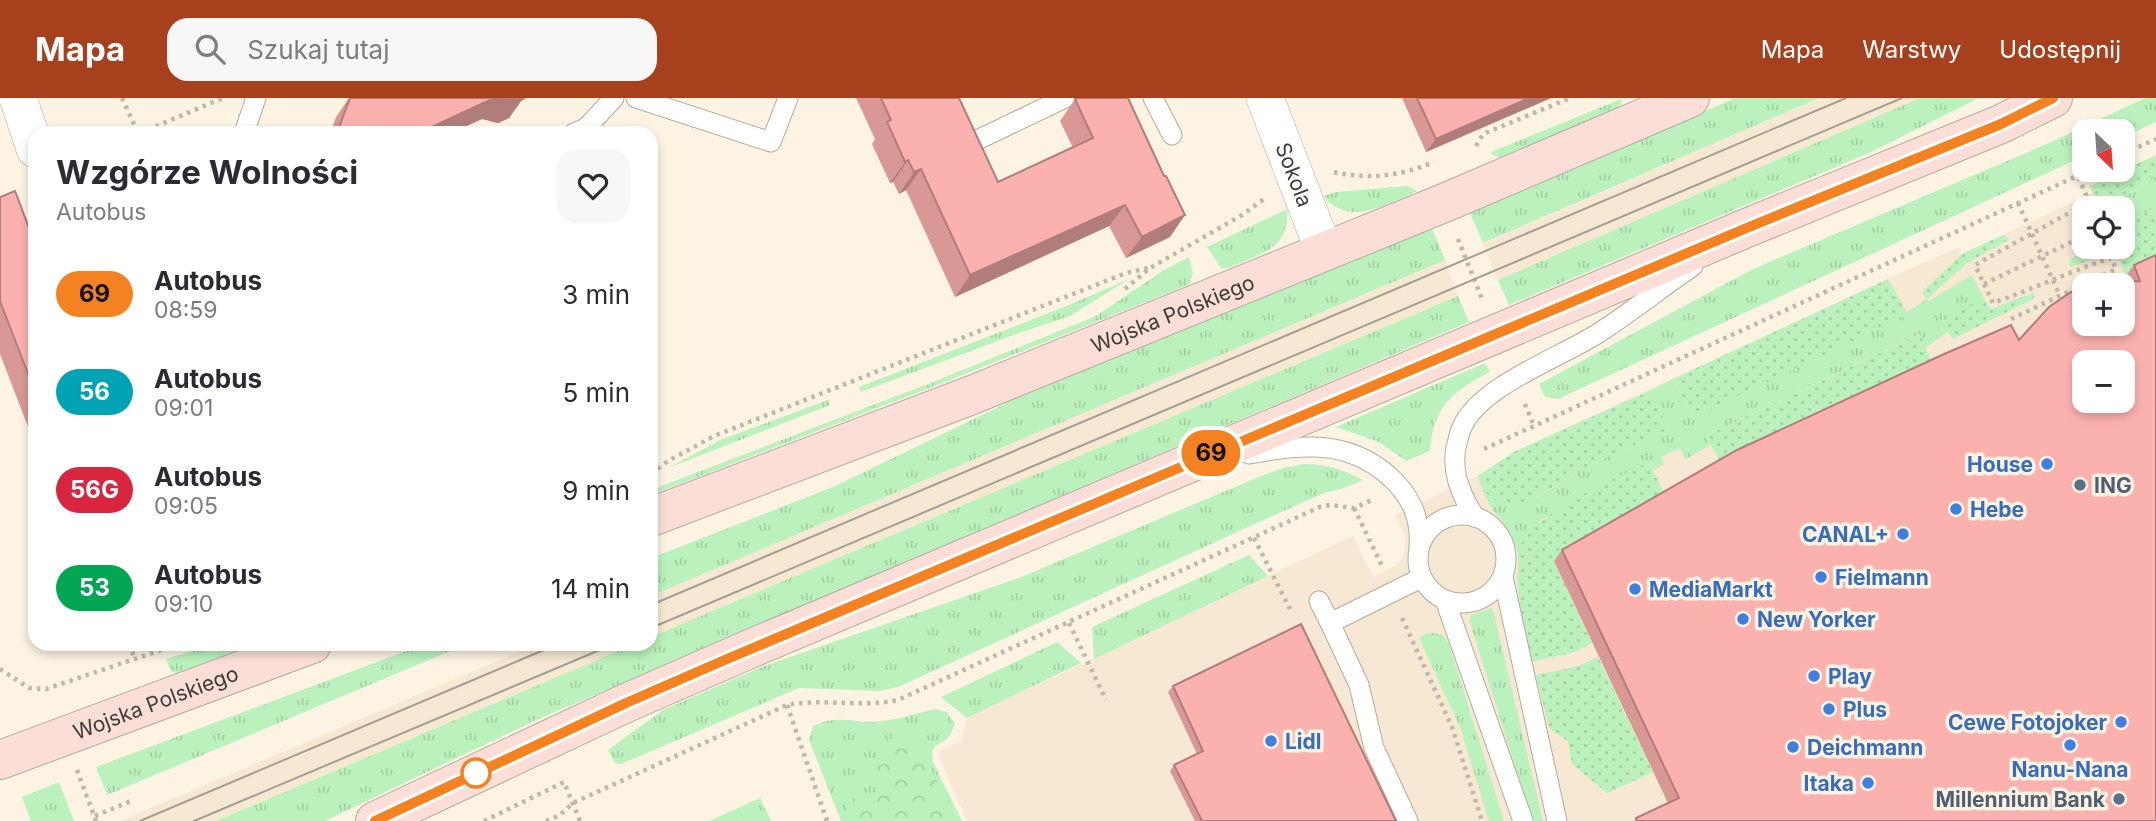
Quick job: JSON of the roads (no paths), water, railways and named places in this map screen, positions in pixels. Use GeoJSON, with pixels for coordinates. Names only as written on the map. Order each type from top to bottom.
{"type":"FeatureCollection","features":[{"type":"Feature","properties":{"kind":"street"},"geometry":{"type":"LineString","coordinates":[[18,98],[28,128]]}},
{"type":"Feature","properties":{"kind":"street","name":"Sokola"},"geometry":{"type":"LineString","coordinates":[[1265,98],[1324,251]]}},
{"type":"Feature","properties":{"kind":"street","name":"Wojska Polskiego"},"geometry":{"type":"LineString","coordinates":[[658,514],[972,395],[1444,204],[1690,98]]}},
{"type":"Feature","properties":{"kind":"street"},"geometry":{"type":"LineString","coordinates":[[375,821],[626,703],[1179,467],[2001,124],[2053,98]]}},
{"type":"Feature","properties":{"kind":"street","name":"Wojska Polskiego"},"geometry":{"type":"LineString","coordinates":[[0,760],[293,651]]}},
{"type":"Feature","properties":{"kind":"lane"},"geometry":{"type":"LineString","coordinates":[[246,126],[256,98]]}},
{"type":"Feature","properties":{"kind":"lane"},"geometry":{"type":"LineString","coordinates":[[588,126],[614,98]]}},
{"type":"Feature","properties":{"kind":"lane"},"geometry":{"type":"LineString","coordinates":[[636,98],[771,142],[788,98]]}},
{"type":"Feature","properties":{"kind":"lane"},"geometry":{"type":"LineString","coordinates":[[971,143],[1065,98]]}},
{"type":"Feature","properties":{"kind":"lane"},"geometry":{"type":"LineString","coordinates":[[1153,98],[1172,135]]}},
{"type":"Feature","properties":{"kind":"lane"},"geometry":{"type":"LineString","coordinates":[[1475,517],[1464,500],[1454,463],[1461,427],[1471,411],[1515,379],[1597,334],[1749,227]]}},
{"type":"Feature","properties":{"kind":"lane"},"geometry":{"type":"LineString","coordinates":[[1179,467],[1283,447],[1319,447],[1352,452],[1374,463],[1406,495],[1415,511],[1420,531],[1418,564],[1429,589],[1445,600],[1463,604],[1486,596],[1503,577]]}},
{"type":"Feature","properties":{"kind":"lane"},"geometry":{"type":"LineString","coordinates":[[1419,549],[1424,536],[1440,521],[1461,515],[1486,522],[1502,541],[1506,553],[1503,577],[1558,821]]}},
{"type":"Feature","properties":{"kind":"lane"},"geometry":{"type":"LineString","coordinates":[[1330,623],[1422,578]]}},
{"type":"Feature","properties":{"kind":"lane"},"geometry":{"type":"LineString","coordinates":[[1445,600],[1523,821]]}},
{"type":"Feature","properties":{"kind":"lane"},"geometry":{"type":"LineString","coordinates":[[1319,601],[1359,685],[1374,748],[1408,821]]}},
{"type":"Feature","properties":{"kind":"tram line"},"geometry":{"type":"LineString","coordinates":[[658,602],[1846,98]]}},
{"type":"Feature","properties":{"kind":"tram line"},"geometry":{"type":"LineString","coordinates":[[658,625],[1902,98]]}},
{"type":"Feature","properties":{"kind":"tram line"},"geometry":{"type":"LineString","coordinates":[[140,821],[541,651]]}},
{"type":"Feature","properties":{"kind":"tram line"},"geometry":{"type":"LineString","coordinates":[[194,821],[597,651]]}},
{"type":"Feature","properties":{"kind":"place","name":"House"},"geometry":{"type":"Point","coordinates":[2047,464]}},
{"type":"Feature","properties":{"kind":"place","name":"ING"},"geometry":{"type":"Point","coordinates":[2080,485]}},
{"type":"Feature","properties":{"kind":"place","name":"Hebe"},"geometry":{"type":"Point","coordinates":[1956,509]}},
{"type":"Feature","properties":{"kind":"place","name":"CANAL+"},"geometry":{"type":"Point","coordinates":[1903,534]}},
{"type":"Feature","properties":{"kind":"place","name":"Fielmann"},"geometry":{"type":"Point","coordinates":[1821,577]}},
{"type":"Feature","properties":{"kind":"place","name":"MediaMarkt"},"geometry":{"type":"Point","coordinates":[1635,589]}},
{"type":"Feature","properties":{"kind":"place","name":"New Yorker"},"geometry":{"type":"Point","coordinates":[1743,619]}},
{"type":"Feature","properties":{"kind":"place","name":"Play"},"geometry":{"type":"Point","coordinates":[1814,676]}},
{"type":"Feature","properties":{"kind":"place","name":"Plus"},"geometry":{"type":"Point","coordinates":[1829,709]}},
{"type":"Feature","properties":{"kind":"place","name":"Cewe Fotojoker"},"geometry":{"type":"Point","coordinates":[2121,722]}},
{"type":"Feature","properties":{"kind":"place","name":"Lidl"},"geometry":{"type":"Point","coordinates":[1271,741]}},
{"type":"Feature","properties":{"kind":"place","name":"Nanu-Nana"},"geometry":{"type":"Point","coordinates":[2070,745]}},
{"type":"Feature","properties":{"kind":"place","name":"Deichmann"},"geometry":{"type":"Point","coordinates":[1793,747]}},
{"type":"Feature","properties":{"kind":"place","name":"Itaka"},"geometry":{"type":"Point","coordinates":[1868,783]}},
{"type":"Feature","properties":{"kind":"place","name":"Millennium Bank"},"geometry":{"type":"Point","coordinates":[2119,799]}}]}
